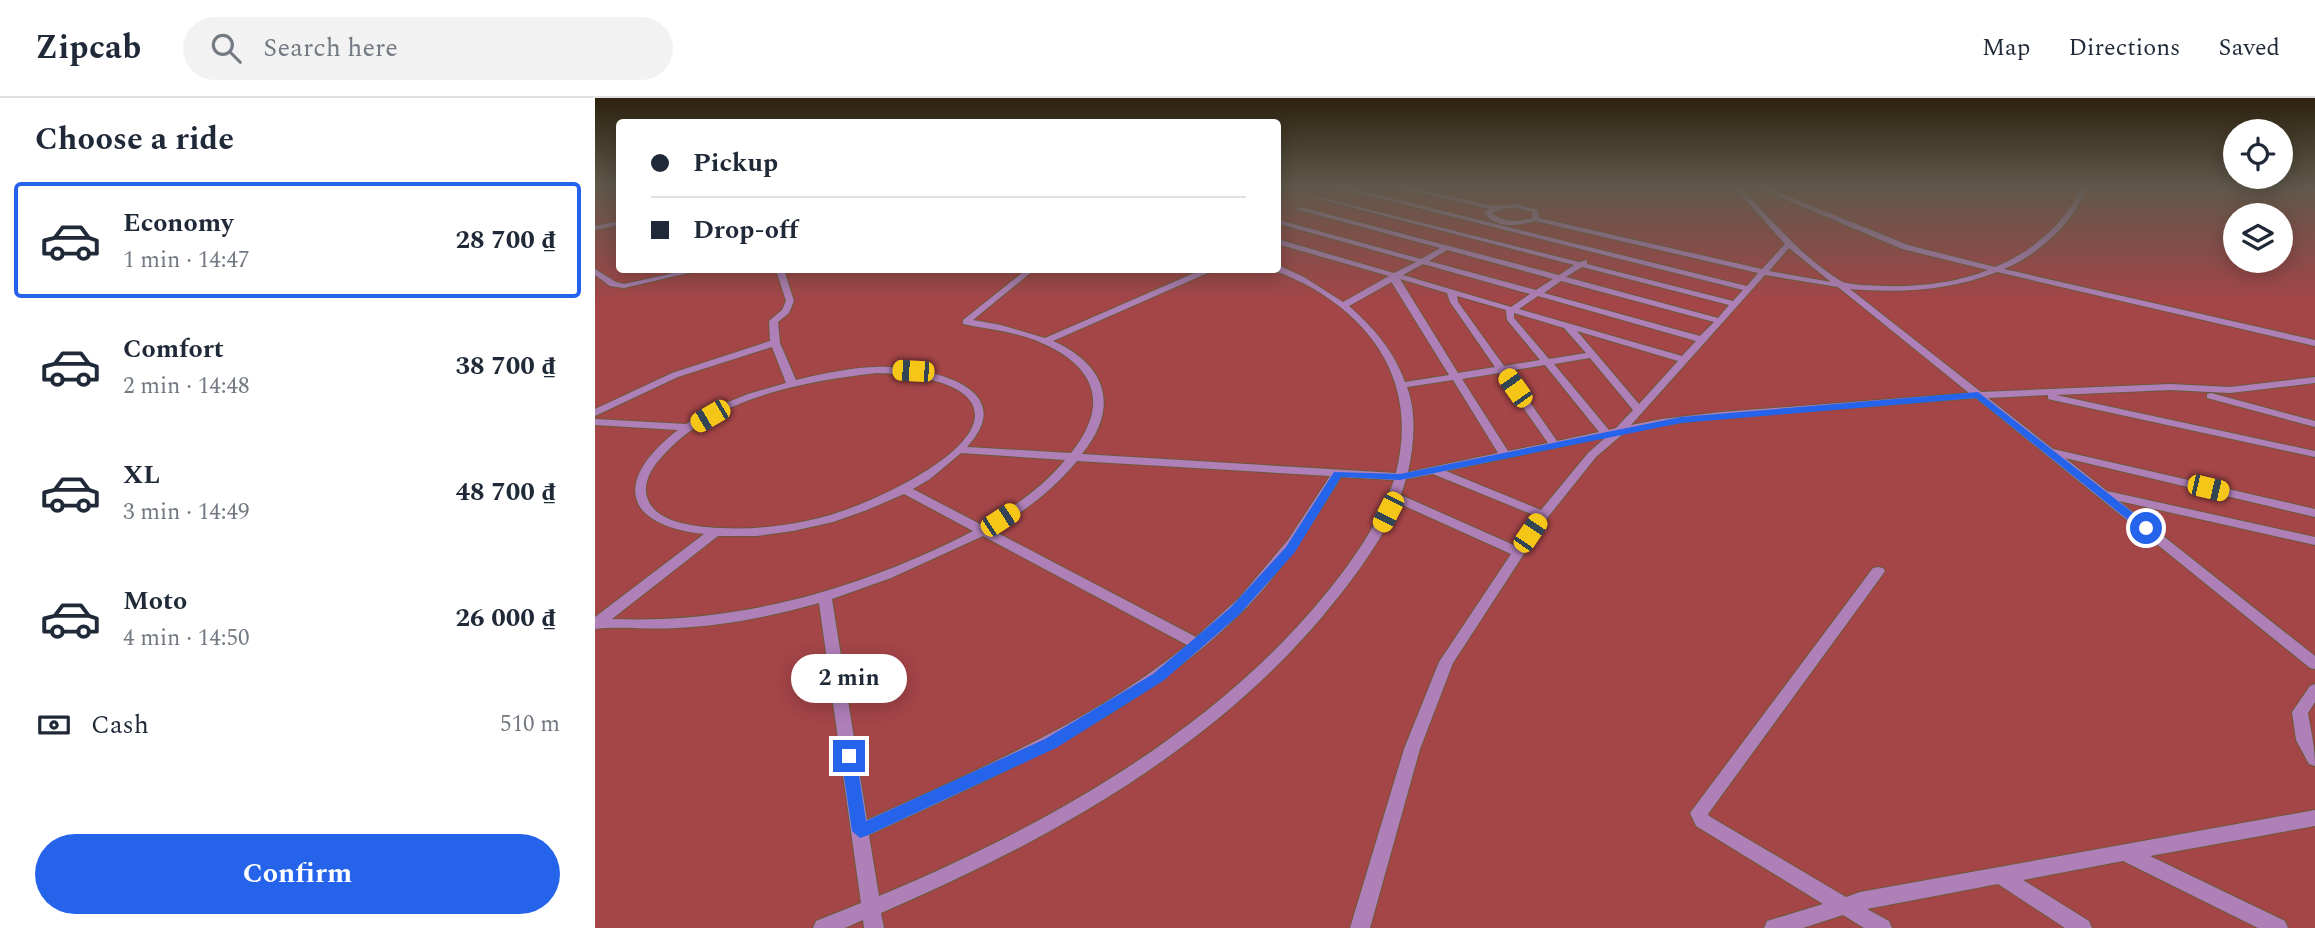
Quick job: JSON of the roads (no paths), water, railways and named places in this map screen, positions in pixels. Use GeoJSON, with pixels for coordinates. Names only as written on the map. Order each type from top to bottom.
{"type":"FeatureCollection","features":[{"type":"Feature","properties":{"kind":"lane"},"geometry":{"type":"LineString","coordinates":[[1283,225],[1703,340]]}},
{"type":"Feature","properties":{"kind":"lane"},"geometry":{"type":"LineString","coordinates":[[1360,225],[1720,321]]}},
{"type":"Feature","properties":{"kind":"lane"},"geometry":{"type":"LineString","coordinates":[[1425,225],[1736,304]]}},
{"type":"Feature","properties":{"kind":"lane"},"geometry":{"type":"LineString","coordinates":[[1344,305],[1491,225]]}},
{"type":"Feature","properties":{"kind":"lane"},"geometry":{"type":"LineString","coordinates":[[1500,225],[1750,289]]}},
{"type":"Feature","properties":{"kind":"lane"},"geometry":{"type":"LineString","coordinates":[[1559,225],[1764,273],[1840,285],[1940,287],[2000,271],[2031,253],[2061,225]]}},
{"type":"Feature","properties":{"kind":"lane"},"geometry":{"type":"LineString","coordinates":[[1771,225],[1789,244],[2315,664]]}},
{"type":"Feature","properties":{"kind":"lane"},"geometry":{"type":"LineString","coordinates":[[1851,225],[1905,247],[2315,343]]}},
{"type":"Feature","properties":{"kind":"lane"},"geometry":{"type":"LineString","coordinates":[[1614,432],[1510,317],[1511,309],[1619,239]]}},
{"type":"Feature","properties":{"kind":"lane"},"geometry":{"type":"LineString","coordinates":[[1281,242],[1685,360]]}},
{"type":"Feature","properties":{"kind":"lane"},"geometry":{"type":"LineString","coordinates":[[1360,928],[1412,749],[1446,662],[1517,552],[1591,455],[1639,411],[1789,244]]}},
{"type":"Feature","properties":{"kind":"lane"},"geometry":{"type":"LineString","coordinates":[[823,928],[1013,841],[1080,803],[1194,727],[1240,691],[1313,620],[1363,556],[1395,497],[1400,477],[1408,426],[1403,385],[1377,337],[1344,305],[1319,288],[1281,270]]}},
{"type":"Feature","properties":{"kind":"lane"},"geometry":{"type":"LineString","coordinates":[[595,271],[613,285],[624,286],[683,273]]}},
{"type":"Feature","properties":{"kind":"lane"},"geometry":{"type":"LineString","coordinates":[[781,273],[790,301],[786,311],[773,321],[775,343],[792,384]]}},
{"type":"Feature","properties":{"kind":"lane"},"geometry":{"type":"LineString","coordinates":[[596,623],[679,622],[720,617],[825,595],[898,570],[984,531],[1038,493],[1073,459],[1092,429],[1097,415],[1098,390],[1094,378],[1079,359],[1048,340],[1009,328],[967,322],[1026,273]]}},
{"type":"Feature","properties":{"kind":"lane"},"geometry":{"type":"LineString","coordinates":[[1048,340],[1200,273]]}},
{"type":"Feature","properties":{"kind":"lane"},"geometry":{"type":"LineString","coordinates":[[1395,275],[1396,283],[1506,456]]}},
{"type":"Feature","properties":{"kind":"lane"},"geometry":{"type":"LineString","coordinates":[[1451,291],[1454,302],[1555,445]]}},
{"type":"Feature","properties":{"kind":"lane"},"geometry":{"type":"LineString","coordinates":[[1567,325],[1639,411]]}},
{"type":"Feature","properties":{"kind":"lane"},"geometry":{"type":"LineString","coordinates":[[595,413],[675,375],[775,343]]}},
{"type":"Feature","properties":{"kind":"lane"},"geometry":{"type":"LineString","coordinates":[[1403,385],[1592,355]]}},
{"type":"Feature","properties":{"kind":"lane"},"geometry":{"type":"LineString","coordinates":[[876,370],[913,371],[943,377],[965,388],[976,404],[976,423],[959,450],[937,468],[904,489],[851,511],[798,525],[715,532],[664,520],[652,513],[641,494],[641,483],[652,460],[690,427],[740,402],[792,384],[876,370]]}},
{"type":"Feature","properties":{"kind":"lane"},"geometry":{"type":"LineString","coordinates":[[959,450],[1400,477],[1614,432],[1721,415],[1978,395],[2170,387],[2230,390],[2315,380]]}},
{"type":"Feature","properties":{"kind":"lane"},"geometry":{"type":"LineString","coordinates":[[2170,387],[2239,401],[2315,424]]}},
{"type":"Feature","properties":{"kind":"lane"},"geometry":{"type":"LineString","coordinates":[[2032,393],[2315,454]]}},
{"type":"Feature","properties":{"kind":"lane"},"geometry":{"type":"LineString","coordinates":[[595,422],[690,427]]}},
{"type":"Feature","properties":{"kind":"lane"},"geometry":{"type":"LineString","coordinates":[[2048,450],[2315,513]]}},
{"type":"Feature","properties":{"kind":"lane"},"geometry":{"type":"LineString","coordinates":[[1437,471],[1543,515]]}},
{"type":"Feature","properties":{"kind":"lane"},"geometry":{"type":"LineString","coordinates":[[860,831],[1050,743],[1158,677],[1242,604],[1291,550],[1338,474]]}},
{"type":"Feature","properties":{"kind":"lane"},"geometry":{"type":"LineString","coordinates":[[904,489],[1198,645]]}},
{"type":"Feature","properties":{"kind":"lane"},"geometry":{"type":"LineString","coordinates":[[2103,495],[2315,541]]}},
{"type":"Feature","properties":{"kind":"lane"},"geometry":{"type":"LineString","coordinates":[[1395,497],[1517,552]]}},
{"type":"Feature","properties":{"kind":"lane"},"geometry":{"type":"LineString","coordinates":[[596,623],[715,532]]}},
{"type":"Feature","properties":{"kind":"lane"},"geometry":{"type":"LineString","coordinates":[[1878,571],[1699,813],[1702,821],[1711,827],[1882,928]]}},
{"type":"Feature","properties":{"kind":"lane"},"geometry":{"type":"LineString","coordinates":[[825,595],[874,928]]}},
{"type":"Feature","properties":{"kind":"lane"},"geometry":{"type":"LineString","coordinates":[[2315,690],[2300,712],[2304,740],[2315,759]]}},
{"type":"Feature","properties":{"kind":"lane"},"geometry":{"type":"LineString","coordinates":[[1775,928],[1844,906],[2315,818]]}},
{"type":"Feature","properties":{"kind":"lane"},"geometry":{"type":"LineString","coordinates":[[2125,853],[2277,928]]}},
{"type":"Feature","properties":{"kind":"lane"},"geometry":{"type":"LineString","coordinates":[[2000,876],[2082,928]]}}]}
